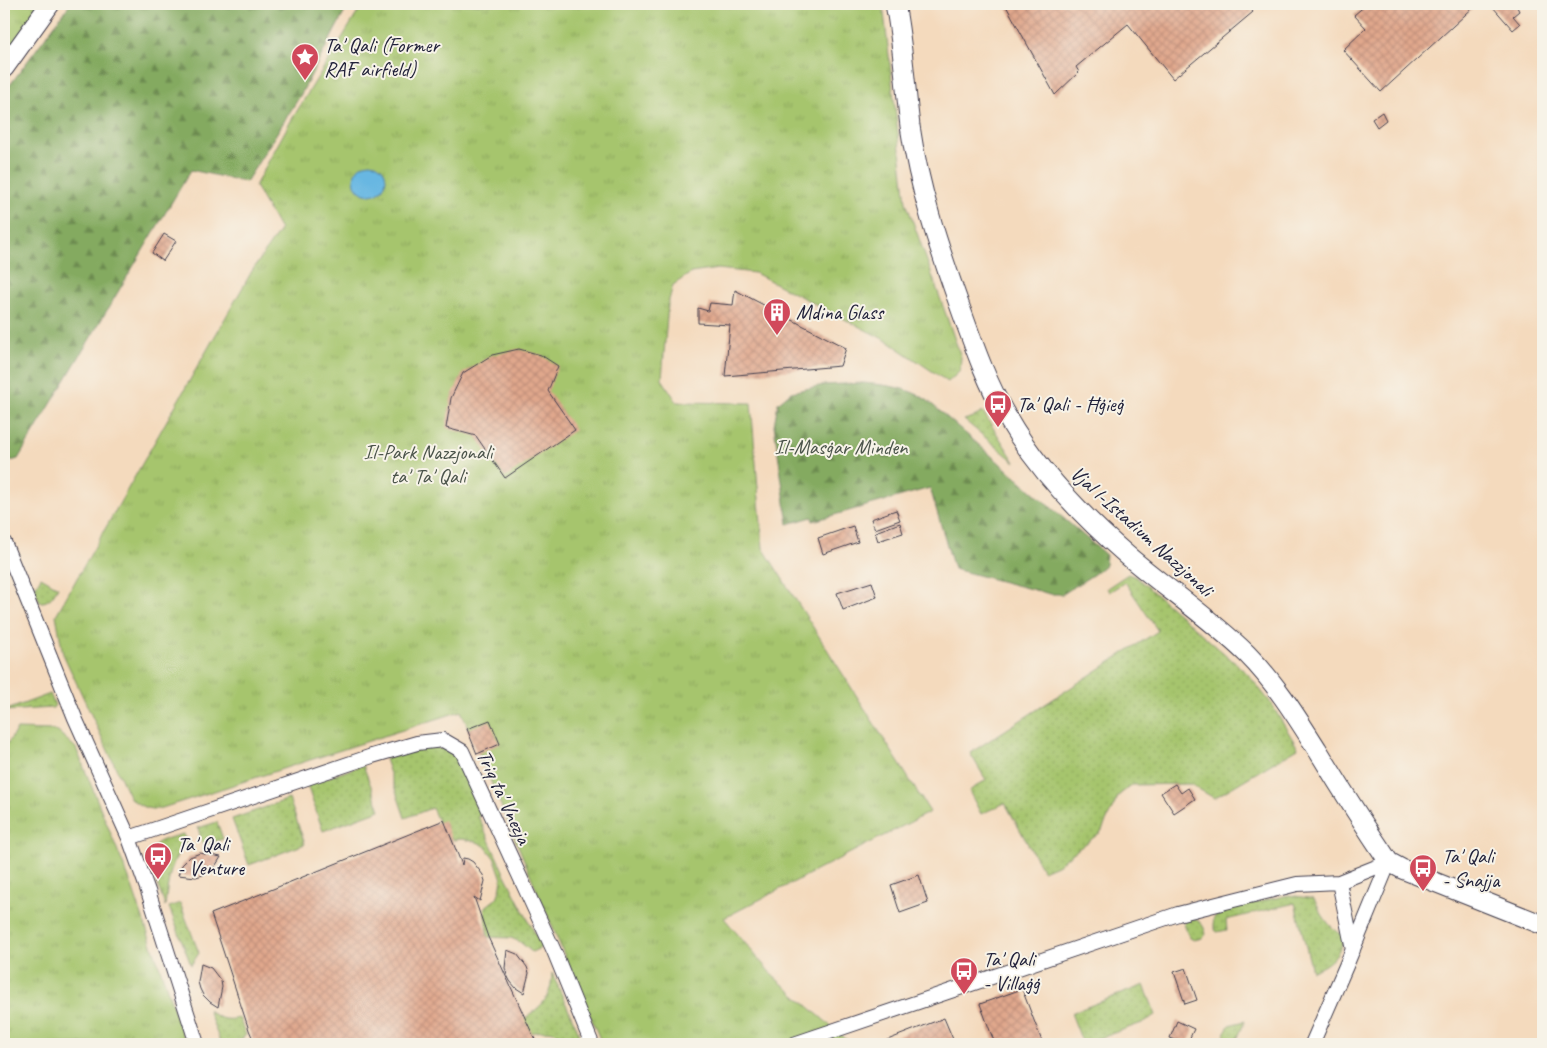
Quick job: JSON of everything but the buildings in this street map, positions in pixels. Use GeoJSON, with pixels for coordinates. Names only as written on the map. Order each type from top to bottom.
{"type":"FeatureCollection","features":[{"type":"Feature","properties":{"kind":"main road"},"geometry":{"type":"LineString","coordinates":[[4,68],[50,4]]}},
{"type":"Feature","properties":{"kind":"main road","name":"Vjal l-Istadium Nazzjonali"},"geometry":{"type":"LineString","coordinates":[[895,4],[902,41],[910,126],[925,202],[937,243],[978,356],[994,394],[1008,419],[1052,482],[1079,509],[1128,556],[1154,575],[1246,654],[1270,680],[1293,712],[1389,862]]}},
{"type":"Feature","properties":{"kind":"main road"},"geometry":{"type":"LineString","coordinates":[[1389,862],[1402,869],[1543,925]]}},
{"type":"Feature","properties":{"kind":"street"},"geometry":{"type":"LineString","coordinates":[[4,542],[76,718],[129,838],[198,1044]]}},
{"type":"Feature","properties":{"kind":"street","name":"Triq ta' Vnezja"},"geometry":{"type":"LineString","coordinates":[[129,838],[372,756],[417,743],[443,740],[462,751],[554,951],[592,1044]]}},
{"type":"Feature","properties":{"kind":"street"},"geometry":{"type":"LineString","coordinates":[[794,1044],[1178,914],[1297,884],[1339,882],[1389,862]]}},
{"type":"Feature","properties":{"kind":"street"},"geometry":{"type":"LineString","coordinates":[[1312,1044],[1389,862]]}},
{"type":"Feature","properties":{"kind":"street"},"geometry":{"type":"LineString","coordinates":[[1339,882],[1353,950]]}},
{"type":"Feature","properties":{"kind":"green space"},"geometry":{"type":"Polygon","coordinates":[[[4,4],[40,4],[4,61],[4,4]]]}},
{"type":"Feature","properties":{"kind":"green space"},"geometry":{"type":"Polygon","coordinates":[[[70,4],[349,4],[300,96],[246,182],[191,170],[18,459],[4,463],[4,93],[70,4]]]}},
{"type":"Feature","properties":{"kind":"green space","name":"Il-Park Nazzjonali ta' Ta' Qali"},"geometry":{"type":"Polygon","coordinates":[[[363,4],[883,4],[906,202],[961,357],[960,371],[948,382],[889,342],[755,273],[718,269],[691,273],[673,285],[668,304],[662,379],[677,402],[751,403],[763,548],[930,812],[724,918],[773,976],[846,1039],[849,1044],[602,1044],[461,711],[159,809],[144,807],[130,798],[63,654],[56,615],[252,271],[280,230],[255,186],[289,124],[363,4]]]}},
{"type":"Feature","properties":{"kind":"green space","name":"Il-Masġar Minden"},"geometry":{"type":"Polygon","coordinates":[[[863,383],[904,389],[927,400],[1106,555],[1105,565],[1063,594],[1050,594],[954,569],[930,488],[813,521],[812,517],[788,524],[774,425],[778,403],[791,392],[824,385],[863,383]]]}},
{"type":"Feature","properties":{"kind":"green space"},"geometry":{"type":"Polygon","coordinates":[[[983,412],[1015,462],[964,420],[983,412]]]}},
{"type":"Feature","properties":{"kind":"green space"},"geometry":{"type":"Polygon","coordinates":[[[1128,574],[1136,577],[1248,674],[1270,702],[1298,748],[1214,798],[1190,784],[1132,785],[1119,795],[1101,832],[1057,865],[1043,871],[1005,803],[981,814],[969,791],[986,780],[970,753],[1158,631],[1125,582],[1109,592],[1107,588],[1128,574]]]}},
{"type":"Feature","properties":{"kind":"green space"},"geometry":{"type":"Polygon","coordinates":[[[41,577],[58,587],[51,597],[43,602],[40,602],[34,589],[41,577]]]}},
{"type":"Feature","properties":{"kind":"green space"},"geometry":{"type":"Polygon","coordinates":[[[50,694],[55,705],[53,708],[4,711],[50,694]]]}},
{"type":"Feature","properties":{"kind":"green space"},"geometry":{"type":"Polygon","coordinates":[[[17,729],[58,732],[76,748],[130,881],[186,1044],[4,1044],[4,749],[17,729]]]}},
{"type":"Feature","properties":{"kind":"green space"},"geometry":{"type":"Polygon","coordinates":[[[428,747],[448,751],[454,755],[465,770],[483,813],[478,816],[505,875],[542,947],[532,952],[520,942],[511,938],[488,937],[484,908],[497,898],[502,879],[495,859],[485,846],[462,839],[454,840],[442,830],[432,808],[405,818],[385,759],[428,747]]]}},
{"type":"Feature","properties":{"kind":"green space"},"geometry":{"type":"Polygon","coordinates":[[[363,765],[380,810],[323,831],[307,785],[363,765]]]}},
{"type":"Feature","properties":{"kind":"green space"},"geometry":{"type":"Polygon","coordinates":[[[289,799],[305,844],[249,865],[232,819],[289,799]]]}},
{"type":"Feature","properties":{"kind":"green space"},"geometry":{"type":"Polygon","coordinates":[[[217,822],[223,839],[203,845],[198,828],[217,822]]]}},
{"type":"Feature","properties":{"kind":"green space"},"geometry":{"type":"Polygon","coordinates":[[[183,834],[187,842],[173,864],[165,906],[152,866],[152,851],[154,846],[160,842],[183,834]]]}},
{"type":"Feature","properties":{"kind":"green space"},"geometry":{"type":"Polygon","coordinates":[[[1289,895],[1314,899],[1330,925],[1345,936],[1337,954],[1318,969],[1312,971],[1295,903],[1226,920],[1227,930],[1217,932],[1215,930],[1213,920],[1218,911],[1289,895]]]}},
{"type":"Feature","properties":{"kind":"green space"},"geometry":{"type":"Polygon","coordinates":[[[180,903],[199,953],[191,965],[169,907],[180,903]]]}},
{"type":"Feature","properties":{"kind":"green space"},"geometry":{"type":"Polygon","coordinates":[[[1192,918],[1203,926],[1206,934],[1203,938],[1194,940],[1190,938],[1184,924],[1185,920],[1192,918]]]}},
{"type":"Feature","properties":{"kind":"green space"},"geometry":{"type":"Polygon","coordinates":[[[552,973],[584,1044],[574,1044],[564,1036],[554,1032],[531,1033],[524,1019],[545,1000],[550,989],[552,973]]]}},
{"type":"Feature","properties":{"kind":"green space"},"geometry":{"type":"Polygon","coordinates":[[[1144,985],[1156,1015],[1142,1023],[1083,1044],[1071,1013],[1144,985]]]}},
{"type":"Feature","properties":{"kind":"green space"},"geometry":{"type":"Polygon","coordinates":[[[208,1010],[222,1018],[239,1018],[246,1035],[236,1044],[221,1044],[208,1010]]]}},
{"type":"Feature","properties":{"kind":"green space"},"geometry":{"type":"Polygon","coordinates":[[[1245,1021],[1235,1044],[1221,1044],[1229,1025],[1245,1021]]]}},
{"type":"Feature","properties":{"kind":"water"},"geometry":{"type":"Polygon","coordinates":[[[370,163],[376,164],[381,168],[385,173],[385,185],[381,190],[376,194],[370,195],[364,194],[359,190],[355,185],[354,179],[355,173],[359,168],[364,164],[370,163]]]}},
{"type":"Feature","properties":{"kind":"place","name":"Ta' Qali (Former RAF airfield)"},"geometry":{"type":"Point","coordinates":[305,81]}},
{"type":"Feature","properties":{"kind":"place","name":"Mdina Glass"},"geometry":{"type":"Point","coordinates":[777,336]}},
{"type":"Feature","properties":{"kind":"place","name":"Ta' Qali - Ħġieġ"},"geometry":{"type":"Point","coordinates":[998,428]}},
{"type":"Feature","properties":{"kind":"place","name":"Ta' Qali - Venture"},"geometry":{"type":"Point","coordinates":[158,880]}},
{"type":"Feature","properties":{"kind":"place","name":"Ta' Qali - Snajja"},"geometry":{"type":"Point","coordinates":[1423,892]}},
{"type":"Feature","properties":{"kind":"place","name":"Ta' Qali - Villaġġ"},"geometry":{"type":"Point","coordinates":[964,995]}}]}
